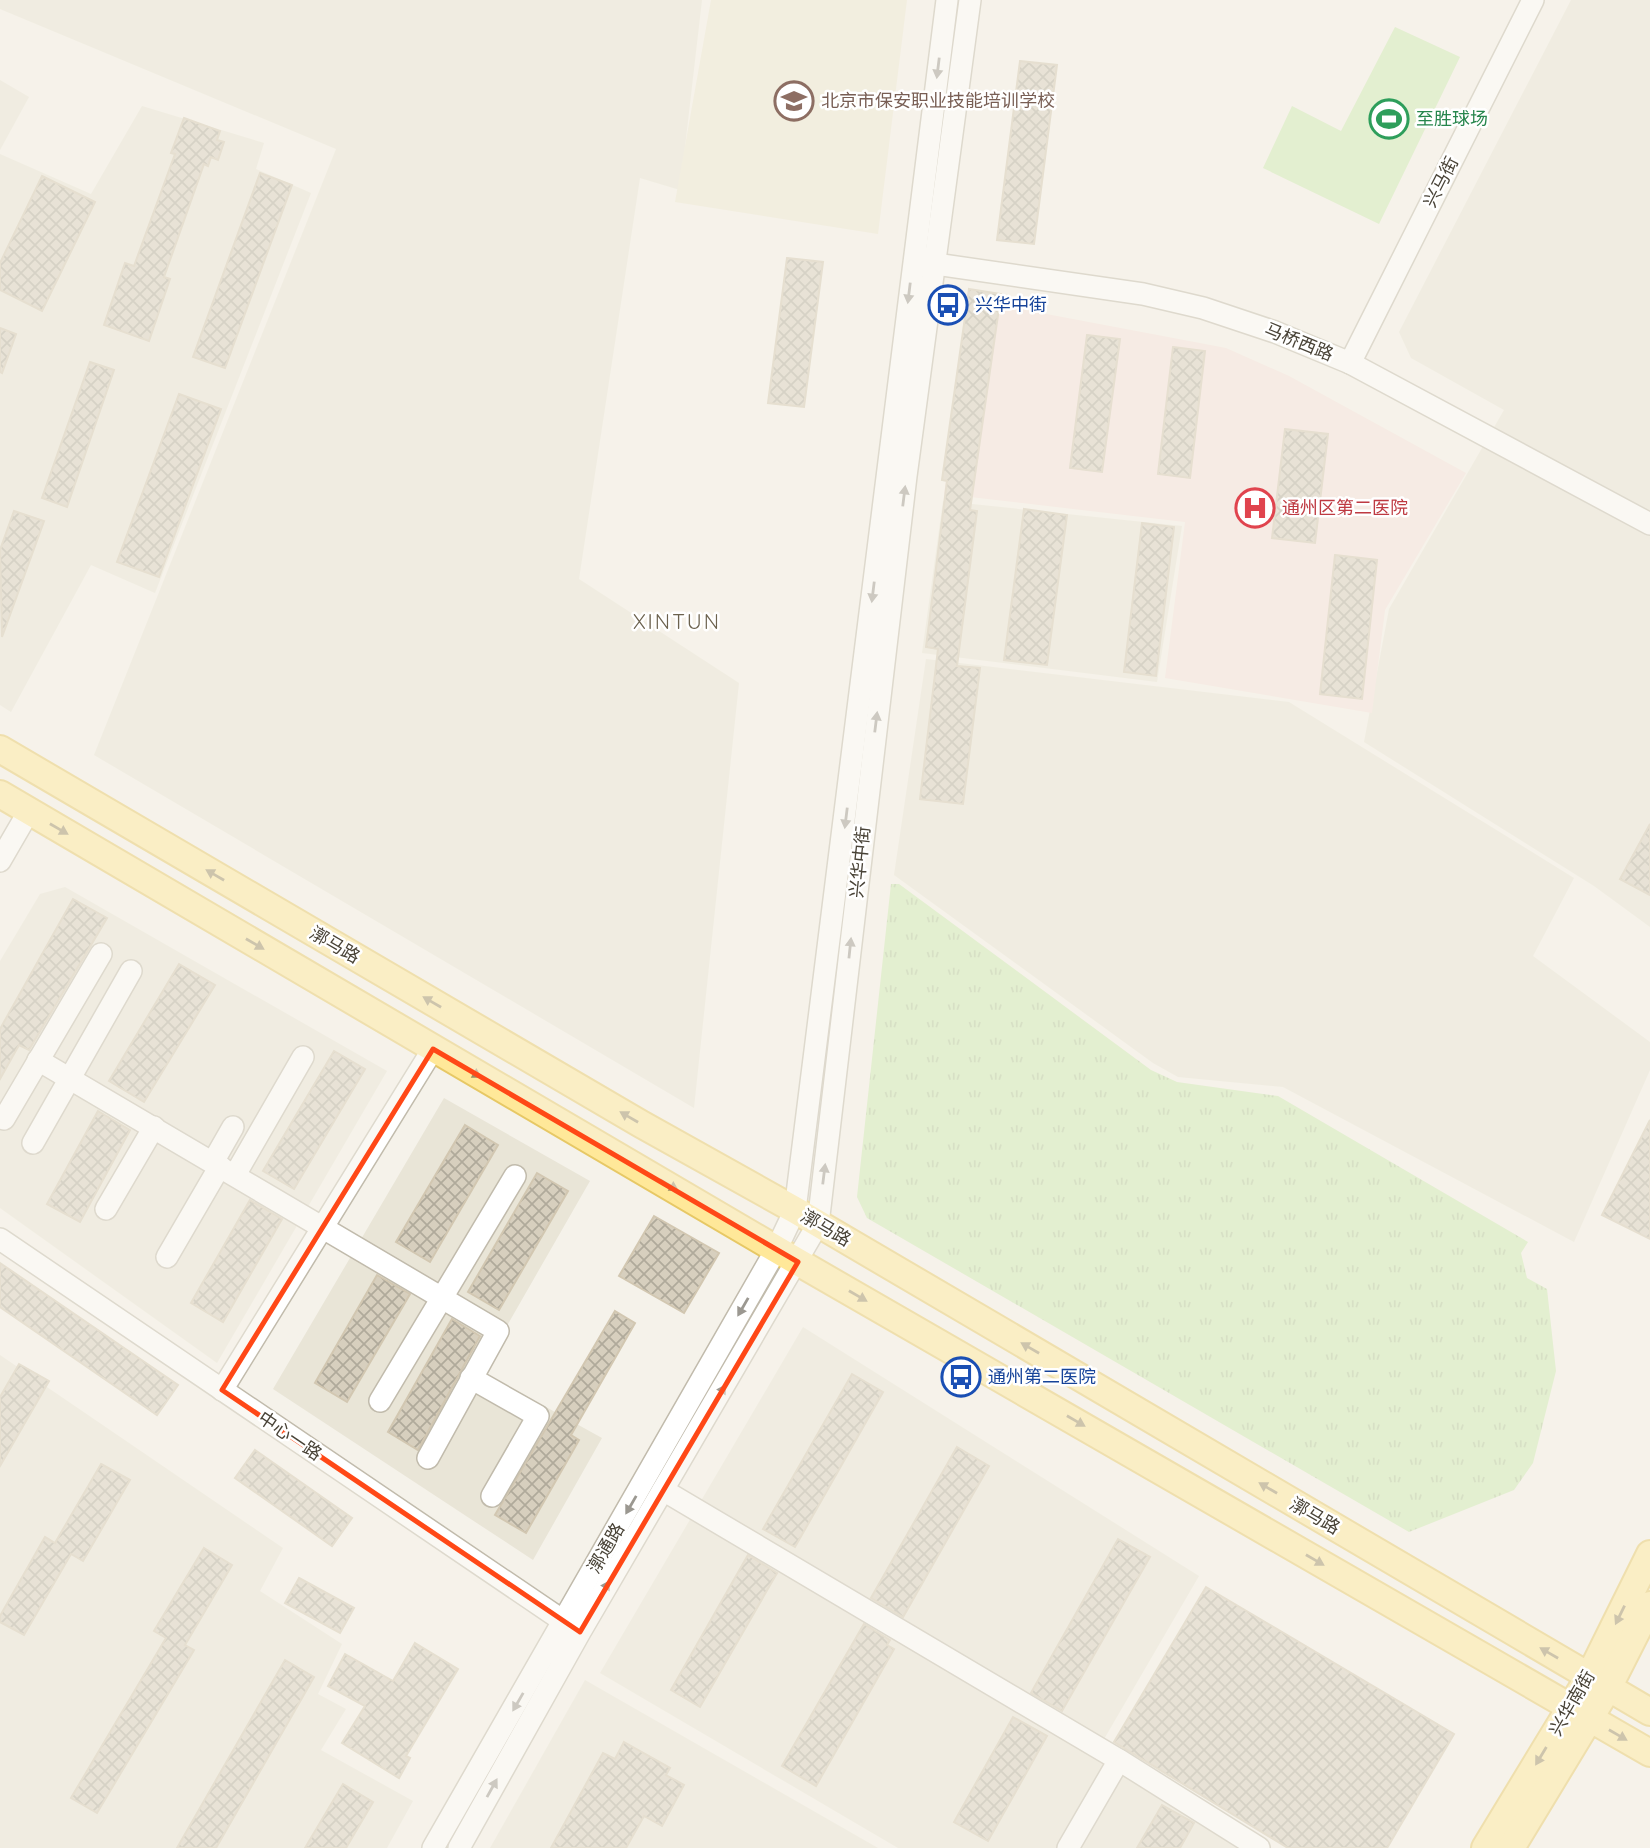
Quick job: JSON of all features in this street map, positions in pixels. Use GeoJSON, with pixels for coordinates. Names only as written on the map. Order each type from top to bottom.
{"type":"FeatureCollection","features":[{"type":"Feature","properties":{"kind":"main road","name":"漷马路"},"geometry":{"type":"LineString","coordinates":[[0,749],[629,1117],[795,1210],[1650,1712]]}},
{"type":"Feature","properties":{"kind":"main road"},"geometry":{"type":"LineString","coordinates":[[0,794],[433,1049],[1650,1753]]}},
{"type":"Feature","properties":{"kind":"main road","name":"兴华南街"},"geometry":{"type":"LineString","coordinates":[[1599,1683],[1650,1554]]}},
{"type":"Feature","properties":{"kind":"main road","name":"兴华南街"},"geometry":{"type":"LineString","coordinates":[[1511,1848],[1581,1713],[1650,1605]]}},
{"type":"Feature","properties":{"kind":"main road","name":"兴华南街"},"geometry":{"type":"LineString","coordinates":[[1486,1848],[1581,1713]]}},
{"type":"Feature","properties":{"kind":"street","name":"兴华中街"},"geometry":{"type":"LineString","coordinates":[[788,1255],[947,0]]}},
{"type":"Feature","properties":{"kind":"street","name":"兴华中街"},"geometry":{"type":"LineString","coordinates":[[788,1255],[818,1224],[870,776],[970,0]]}},
{"type":"Feature","properties":{"kind":"street","name":"兴马街"},"geometry":{"type":"LineString","coordinates":[[1350,363],[1532,0]]}},
{"type":"Feature","properties":{"kind":"street","name":"马桥西路"},"geometry":{"type":"LineString","coordinates":[[914,261],[1167,299],[1275,332],[1350,363],[1650,524]]}},
{"type":"Feature","properties":{"kind":"street"},"geometry":{"type":"LineString","coordinates":[[0,861],[29,811]]}},
{"type":"Feature","properties":{"kind":"street"},"geometry":{"type":"LineString","coordinates":[[4,1119],[101,954]]}},
{"type":"Feature","properties":{"kind":"street"},"geometry":{"type":"LineString","coordinates":[[33,1143],[131,971]]}},
{"type":"Feature","properties":{"kind":"street"},"geometry":{"type":"LineString","coordinates":[[222,1390],[433,1049]]}},
{"type":"Feature","properties":{"kind":"street"},"geometry":{"type":"LineString","coordinates":[[167,1257],[222,1168],[303,1057]]}},
{"type":"Feature","properties":{"kind":"street"},"geometry":{"type":"LineString","coordinates":[[38,1060],[498,1331],[428,1458]]}},
{"type":"Feature","properties":{"kind":"street"},"geometry":{"type":"LineString","coordinates":[[222,1168],[233,1127]]}},
{"type":"Feature","properties":{"kind":"street"},"geometry":{"type":"LineString","coordinates":[[106,1209],[154,1128]]}},
{"type":"Feature","properties":{"kind":"street"},"geometry":{"type":"LineString","coordinates":[[380,1401],[515,1176]]}},
{"type":"Feature","properties":{"kind":"street","name":"中心一路"},"geometry":{"type":"LineString","coordinates":[[0,1239],[572,1627]]}},
{"type":"Feature","properties":{"kind":"street","name":"漷通路"},"geometry":{"type":"LineString","coordinates":[[433,1848],[572,1627],[663,1490],[788,1255]]}},
{"type":"Feature","properties":{"kind":"street","name":"漷通路"},"geometry":{"type":"LineString","coordinates":[[459,1848],[572,1627],[788,1255]]}},
{"type":"Feature","properties":{"kind":"street"},"geometry":{"type":"LineString","coordinates":[[471,1378],[538,1416],[492,1496]]}},
{"type":"Feature","properties":{"kind":"street"},"geometry":{"type":"LineString","coordinates":[[663,1490],[1119,1760],[1259,1848]]}},
{"type":"Feature","properties":{"kind":"street"},"geometry":{"type":"LineString","coordinates":[[1068,1848],[1119,1760]]}},
{"type":"Feature","properties":{"kind":"highlighted area"},"geometry":{"type":"Polygon","coordinates":[[[433,1049],[798,1262],[580,1632],[222,1390],[433,1049]]]}},
{"type":"Feature","properties":{"kind":"shaded area"},"geometry":{"type":"Polygon","coordinates":[[[0,0],[702,0],[680,190],[640,178],[579,579],[739,683],[694,1108],[94,755],[336,149],[0,9],[0,0]]]}},
{"type":"Feature","properties":{"kind":"shaded area","name":"北京市保安职业技能培训学校"},"geometry":{"type":"Polygon","coordinates":[[[711,0],[907,0],[878,234],[675,202],[711,0]]]}},
{"type":"Feature","properties":{"kind":"shaded area"},"geometry":{"type":"Polygon","coordinates":[[[1571,0],[1650,0],[1650,927],[1594,886],[1364,742],[1389,609],[1504,410],[1411,358],[1399,332],[1571,0]]]}},
{"type":"Feature","properties":{"kind":"shaded area"},"geometry":{"type":"Polygon","coordinates":[[[0,80],[29,97],[0,150],[0,80]]]}},
{"type":"Feature","properties":{"kind":"shaded area"},"geometry":{"type":"Polygon","coordinates":[[[142,106],[264,143],[256,169],[311,193],[155,593],[91,565],[11,712],[0,705],[0,154],[91,194],[142,106]]]}},
{"type":"Feature","properties":{"kind":"shaded area","name":"通州区第二医院"},"geometry":{"type":"Polygon","coordinates":[[[972,300],[1226,348],[1289,376],[1466,473],[1385,610],[1372,713],[1165,678],[1185,522],[944,494],[972,300]]]}},
{"type":"Feature","properties":{"kind":"shaded area"},"geometry":{"type":"Polygon","coordinates":[[[943,501],[1182,526],[1157,682],[922,653],[943,501]]]}},
{"type":"Feature","properties":{"kind":"shaded area"},"geometry":{"type":"Polygon","coordinates":[[[926,659],[1289,702],[1574,878],[1533,956],[1650,1042],[1650,1070],[1574,1242],[1283,1087],[1178,1077],[1153,1063],[894,875],[926,659]]]}},
{"type":"Feature","properties":{"kind":"shaded area"},"geometry":{"type":"Polygon","coordinates":[[[65,887],[387,1071],[217,1363],[0,1208],[0,961],[40,894],[65,887]]]}},
{"type":"Feature","properties":{"kind":"shaded area"},"geometry":{"type":"Polygon","coordinates":[[[444,1098],[590,1181],[481,1371],[602,1438],[533,1560],[273,1389],[444,1098]]]}},
{"type":"Feature","properties":{"kind":"shaded area"},"geometry":{"type":"Polygon","coordinates":[[[803,1327],[1199,1576],[1100,1746],[1268,1848],[898,1848],[600,1673],[803,1327]]]}},
{"type":"Feature","properties":{"kind":"shaded area"},"geometry":{"type":"Polygon","coordinates":[[[0,1355],[283,1548],[260,1591],[342,1644],[318,1694],[346,1709],[321,1750],[413,1801],[387,1848],[0,1848],[0,1355]]]}},
{"type":"Feature","properties":{"kind":"shaded area"},"geometry":{"type":"Polygon","coordinates":[[[585,1680],[878,1848],[490,1848],[585,1680]]]}},
{"type":"Feature","properties":{"kind":"green space","name":"至胜球场"},"geometry":{"type":"Polygon","coordinates":[[[1395,27],[1460,57],[1379,224],[1263,168],[1292,106],[1341,131],[1395,27]]]}},
{"type":"Feature","properties":{"kind":"green space"},"geometry":{"type":"Polygon","coordinates":[[[891,884],[899,884],[1151,1070],[1177,1082],[1278,1096],[1528,1242],[1521,1253],[1527,1278],[1547,1289],[1556,1371],[1533,1463],[1514,1490],[1409,1532],[867,1218],[857,1197],[891,884]]]}},
{"type":"Feature","properties":{"kind":"building"},"geometry":{"type":"Polygon","coordinates":[[[1020,61],[1057,65],[1034,244],[997,240],[1020,61]]]}},
{"type":"Feature","properties":{"kind":"building"},"geometry":{"type":"Polygon","coordinates":[[[184,118],[220,131],[217,140],[224,142],[218,160],[211,157],[208,166],[204,164],[164,277],[170,279],[149,341],[104,325],[125,263],[134,266],[175,154],[171,153],[184,118]]]}},
{"type":"Feature","properties":{"kind":"building"},"geometry":{"type":"Polygon","coordinates":[[[260,173],[292,185],[225,368],[193,357],[260,173]]]}},
{"type":"Feature","properties":{"kind":"building"},"geometry":{"type":"Polygon","coordinates":[[[42,176],[95,202],[42,311],[0,290],[0,263],[42,176]]]}},
{"type":"Feature","properties":{"kind":"building"},"geometry":{"type":"Polygon","coordinates":[[[787,258],[823,262],[804,407],[768,403],[787,258]]]}},
{"type":"Feature","properties":{"kind":"building"},"geometry":{"type":"Polygon","coordinates":[[[969,289],[1001,294],[970,510],[977,511],[957,666],[980,668],[963,804],[920,799],[938,649],[926,647],[947,481],[942,480],[969,289]]]}},
{"type":"Feature","properties":{"kind":"building"},"geometry":{"type":"Polygon","coordinates":[[[0,328],[16,334],[2,373],[0,372],[0,328]]]}},
{"type":"Feature","properties":{"kind":"building"},"geometry":{"type":"Polygon","coordinates":[[[1087,335],[1120,339],[1102,472],[1070,468],[1087,335]]]}},
{"type":"Feature","properties":{"kind":"building"},"geometry":{"type":"Polygon","coordinates":[[[1173,347],[1205,351],[1190,478],[1158,474],[1173,347]]]}},
{"type":"Feature","properties":{"kind":"building"},"geometry":{"type":"Polygon","coordinates":[[[90,362],[114,370],[67,507],[42,498],[90,362]]]}},
{"type":"Feature","properties":{"kind":"building"},"geometry":{"type":"Polygon","coordinates":[[[179,394],[221,409],[159,577],[117,562],[179,394]]]}},
{"type":"Feature","properties":{"kind":"building"},"geometry":{"type":"Polygon","coordinates":[[[1285,429],[1328,434],[1315,543],[1272,538],[1285,429]]]}},
{"type":"Feature","properties":{"kind":"building"},"geometry":{"type":"Polygon","coordinates":[[[1024,509],[1067,515],[1047,665],[1004,660],[1024,509]]]}},
{"type":"Feature","properties":{"kind":"building"},"geometry":{"type":"Polygon","coordinates":[[[14,511],[44,521],[2,637],[0,550],[14,511]]]}},
{"type":"Feature","properties":{"kind":"building"},"geometry":{"type":"Polygon","coordinates":[[[1142,523],[1174,527],[1156,676],[1124,672],[1142,523]]]}},
{"type":"Feature","properties":{"kind":"building"},"geometry":{"type":"Polygon","coordinates":[[[1335,555],[1377,560],[1362,699],[1320,694],[1335,555]]]}},
{"type":"Feature","properties":{"kind":"building"},"geometry":{"type":"Polygon","coordinates":[[[1650,824],[1650,895],[1620,879],[1650,824]]]}},
{"type":"Feature","properties":{"kind":"building"},"geometry":{"type":"Polygon","coordinates":[[[73,899],[107,918],[29,1050],[19,1045],[0,1079],[0,1029],[73,899]]]}},
{"type":"Feature","properties":{"kind":"building"},"geometry":{"type":"Polygon","coordinates":[[[179,964],[215,985],[144,1102],[109,1081],[179,964]]]}},
{"type":"Feature","properties":{"kind":"building"},"geometry":{"type":"Polygon","coordinates":[[[334,1051],[365,1069],[294,1189],[263,1171],[334,1051]]]}},
{"type":"Feature","properties":{"kind":"building"},"geometry":{"type":"Polygon","coordinates":[[[98,1111],[130,1130],[80,1222],[47,1204],[98,1111]]]}},
{"type":"Feature","properties":{"kind":"building"},"geometry":{"type":"Polygon","coordinates":[[[1650,1120],[1650,1239],[1602,1215],[1650,1120]]]}},
{"type":"Feature","properties":{"kind":"building"},"geometry":{"type":"Polygon","coordinates":[[[465,1125],[498,1145],[430,1262],[396,1242],[465,1125]]]}},
{"type":"Feature","properties":{"kind":"building"},"geometry":{"type":"Polygon","coordinates":[[[537,1173],[568,1191],[499,1310],[468,1292],[537,1173]]]}},
{"type":"Feature","properties":{"kind":"building"},"geometry":{"type":"Polygon","coordinates":[[[250,1200],[282,1219],[223,1322],[191,1303],[250,1200]]]}},
{"type":"Feature","properties":{"kind":"building"},"geometry":{"type":"Polygon","coordinates":[[[654,1216],[719,1253],[684,1313],[619,1276],[654,1216]]]}},
{"type":"Feature","properties":{"kind":"building"},"geometry":{"type":"Polygon","coordinates":[[[0,1263],[178,1385],[157,1415],[0,1307],[0,1263]]]}},
{"type":"Feature","properties":{"kind":"building"},"geometry":{"type":"Polygon","coordinates":[[[377,1275],[410,1294],[347,1402],[315,1383],[377,1275]]]}},
{"type":"Feature","properties":{"kind":"building"},"geometry":{"type":"Polygon","coordinates":[[[615,1311],[635,1323],[571,1435],[579,1440],[526,1533],[495,1515],[615,1311]]]}},
{"type":"Feature","properties":{"kind":"building"},"geometry":{"type":"Polygon","coordinates":[[[452,1319],[480,1336],[418,1450],[388,1432],[452,1319]]]}},
{"type":"Feature","properties":{"kind":"building"},"geometry":{"type":"Polygon","coordinates":[[[19,1364],[49,1381],[0,1466],[0,1397],[19,1364]]]}},
{"type":"Feature","properties":{"kind":"building"},"geometry":{"type":"Polygon","coordinates":[[[852,1374],[883,1392],[795,1547],[763,1529],[852,1374]]]}},
{"type":"Feature","properties":{"kind":"building"},"geometry":{"type":"Polygon","coordinates":[[[957,1447],[989,1466],[903,1617],[871,1598],[957,1447]]]}},
{"type":"Feature","properties":{"kind":"building"},"geometry":{"type":"Polygon","coordinates":[[[255,1450],[352,1518],[332,1546],[235,1478],[255,1450]]]}},
{"type":"Feature","properties":{"kind":"building"},"geometry":{"type":"Polygon","coordinates":[[[101,1464],[130,1480],[83,1561],[71,1554],[24,1635],[0,1622],[0,1616],[45,1537],[55,1543],[101,1464]]]}},
{"type":"Feature","properties":{"kind":"building"},"geometry":{"type":"Polygon","coordinates":[[[1118,1539],[1150,1557],[1062,1711],[1031,1693],[1118,1539]]]}},
{"type":"Feature","properties":{"kind":"building"},"geometry":{"type":"Polygon","coordinates":[[[204,1548],[232,1565],[185,1645],[194,1650],[97,1813],[71,1798],[166,1638],[154,1631],[204,1548]]]}},
{"type":"Feature","properties":{"kind":"building"},"geometry":{"type":"Polygon","coordinates":[[[748,1555],[777,1573],[700,1707],[671,1690],[748,1555]]]}},
{"type":"Feature","properties":{"kind":"building"},"geometry":{"type":"Polygon","coordinates":[[[299,1578],[354,1608],[340,1633],[285,1603],[299,1578]]]}},
{"type":"Feature","properties":{"kind":"building"},"geometry":{"type":"Polygon","coordinates":[[[1206,1587],[1454,1734],[1387,1848],[1288,1848],[1114,1742],[1206,1587]]]}},
{"type":"Feature","properties":{"kind":"building"},"geometry":{"type":"Polygon","coordinates":[[[864,1624],[890,1640],[887,1645],[894,1649],[816,1786],[782,1766],[864,1624]]]}},
{"type":"Feature","properties":{"kind":"building"},"geometry":{"type":"Polygon","coordinates":[[[415,1643],[458,1669],[406,1756],[410,1758],[399,1778],[342,1743],[365,1706],[328,1686],[345,1654],[393,1681],[415,1643]]]}},
{"type":"Feature","properties":{"kind":"building"},"geometry":{"type":"Polygon","coordinates":[[[285,1660],[314,1677],[216,1848],[177,1848],[285,1660]]]}},
{"type":"Feature","properties":{"kind":"building"},"geometry":{"type":"Polygon","coordinates":[[[1013,1717],[1047,1736],[988,1841],[954,1822],[1013,1717]]]}},
{"type":"Feature","properties":{"kind":"building"},"geometry":{"type":"Polygon","coordinates":[[[624,1742],[670,1768],[666,1775],[684,1785],[662,1826],[644,1816],[626,1848],[551,1848],[603,1753],[615,1759],[624,1742]]]}},
{"type":"Feature","properties":{"kind":"building"},"geometry":{"type":"Polygon","coordinates":[[[343,1784],[373,1802],[346,1848],[305,1848],[343,1784]]]}},
{"type":"Feature","properties":{"kind":"building"},"geometry":{"type":"Polygon","coordinates":[[[1162,1805],[1194,1823],[1180,1848],[1137,1848],[1162,1805]]]}},
{"type":"Feature","properties":{"kind":"place","name":"北京市保安职业技能培训学校"},"geometry":{"type":"Point","coordinates":[794,101]}},
{"type":"Feature","properties":{"kind":"place","name":"至胜球场"},"geometry":{"type":"Point","coordinates":[1389,119]}},
{"type":"Feature","properties":{"kind":"place","name":"兴华中街"},"geometry":{"type":"Point","coordinates":[948,305]}},
{"type":"Feature","properties":{"kind":"place","name":"通州区第二医院"},"geometry":{"type":"Point","coordinates":[1255,508]}},
{"type":"Feature","properties":{"kind":"place","name":"通州第二医院"},"geometry":{"type":"Point","coordinates":[961,1377]}},
{"type":"Feature","properties":{"kind":"district","name":"XINTUN"},"geometry":{"type":"Point","coordinates":[677,622]}}]}
